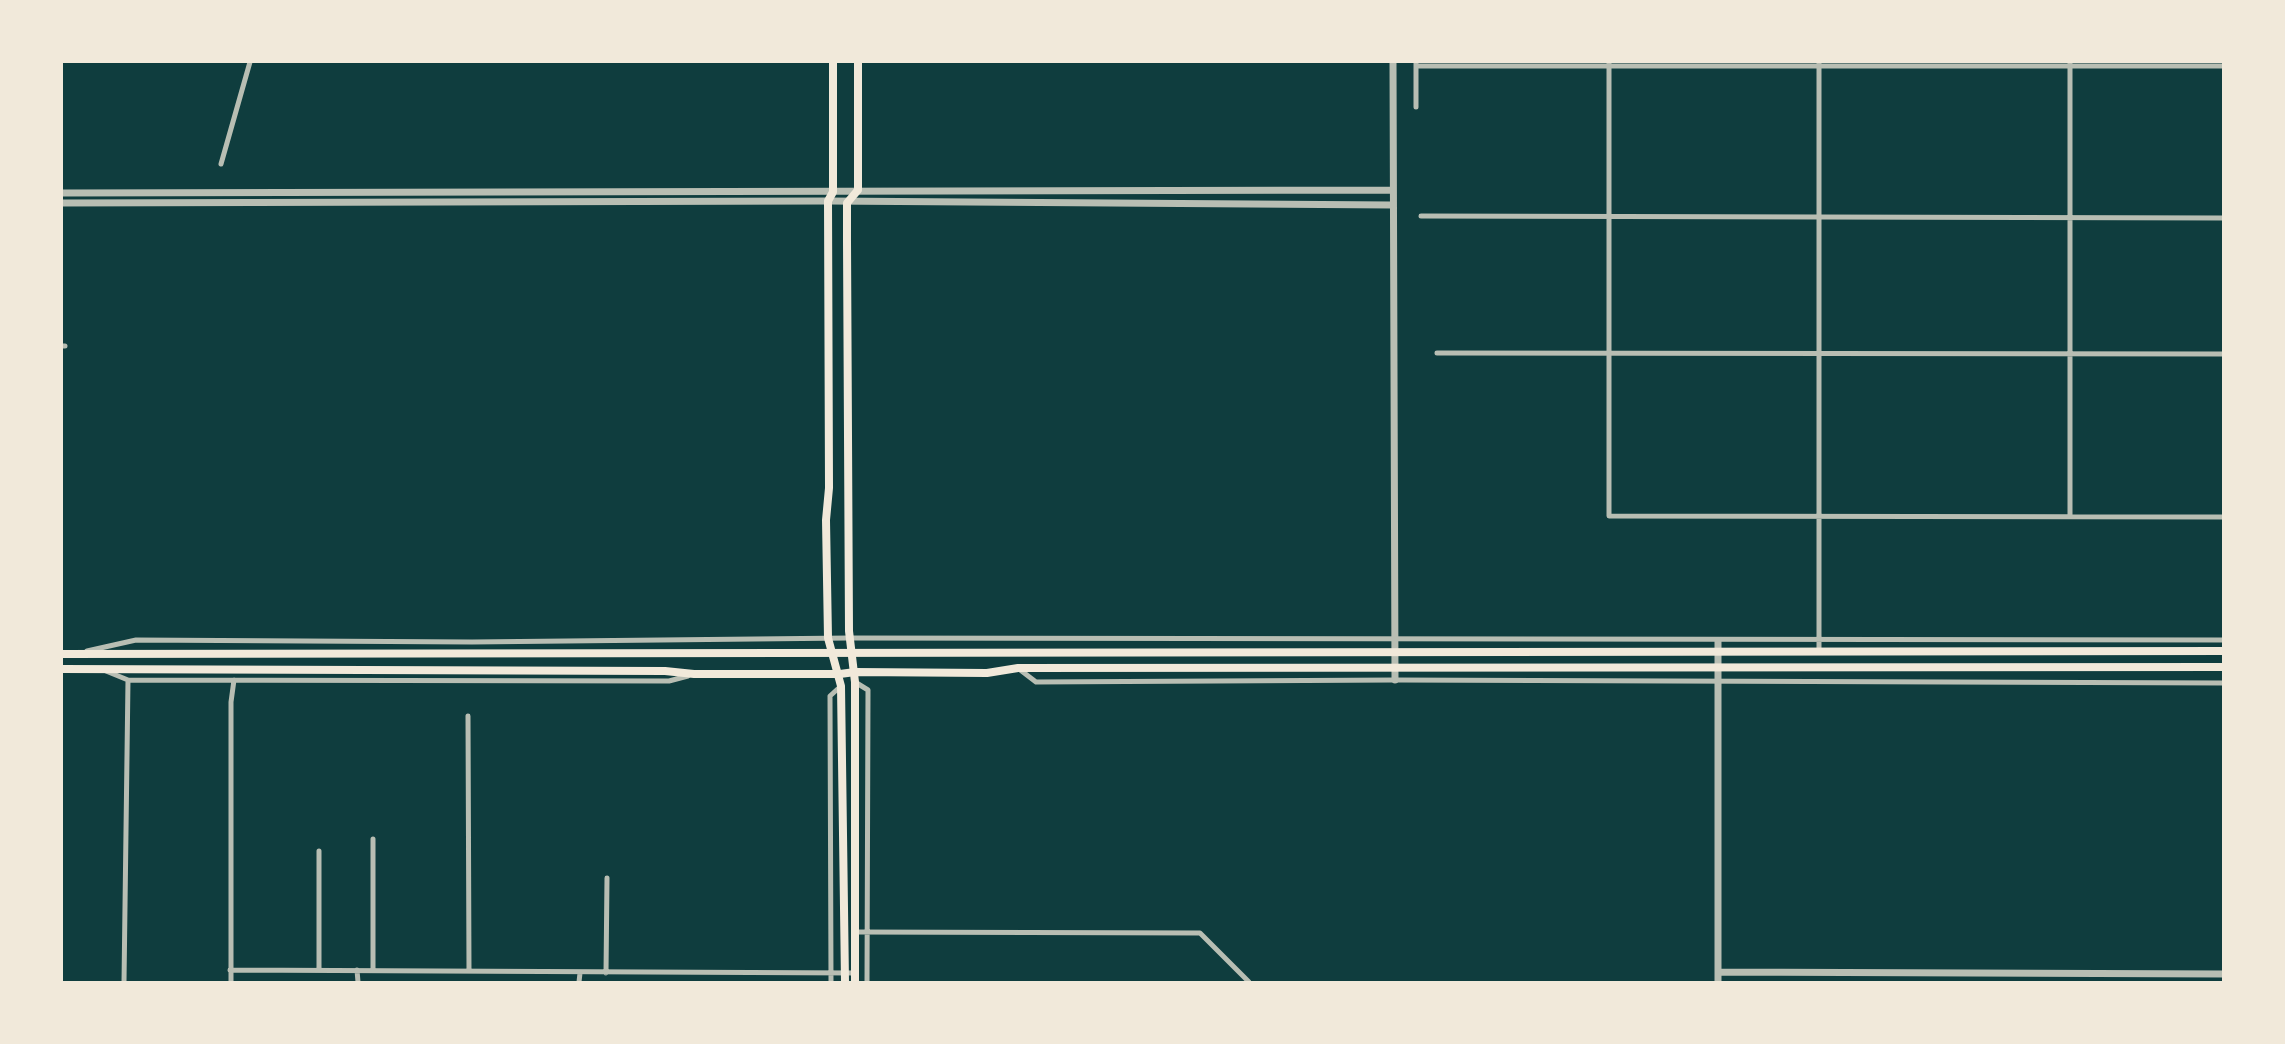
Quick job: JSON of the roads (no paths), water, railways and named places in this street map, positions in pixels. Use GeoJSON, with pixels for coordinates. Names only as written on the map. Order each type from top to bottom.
{"type":"FeatureCollection","features":[{"type":"Feature","properties":{"kind":"main road"},"geometry":{"type":"LineString","coordinates":[[833,62],[833,192],[828,201],[828,638],[830,653],[840,674],[841,686],[845,982]]}},
{"type":"Feature","properties":{"kind":"main road"},"geometry":{"type":"LineString","coordinates":[[855,978],[855,672],[849,652],[847,203],[858,190],[858,62]]}},
{"type":"Feature","properties":{"kind":"main road"},"geometry":{"type":"LineString","coordinates":[[62,654],[2223,651]]}},
{"type":"Feature","properties":{"kind":"main road"},"geometry":{"type":"LineString","coordinates":[[62,669],[665,671],[694,674],[840,674],[855,672],[987,673],[1018,668],[2223,667]]}},
{"type":"Feature","properties":{"kind":"street"},"geometry":{"type":"LineString","coordinates":[[221,164],[250,62]]}},
{"type":"Feature","properties":{"kind":"street"},"geometry":{"type":"LineString","coordinates":[[1392,62],[1393,640],[1395,680]]}},
{"type":"Feature","properties":{"kind":"street"},"geometry":{"type":"LineString","coordinates":[[1416,107],[1416,64],[2223,66]]}},
{"type":"Feature","properties":{"kind":"street"},"geometry":{"type":"LineString","coordinates":[[1608,64],[1609,516],[2223,517]]}},
{"type":"Feature","properties":{"kind":"street"},"geometry":{"type":"LineString","coordinates":[[1819,64],[1819,651]]}},
{"type":"Feature","properties":{"kind":"street"},"geometry":{"type":"LineString","coordinates":[[2070,64],[2070,516]]}},
{"type":"Feature","properties":{"kind":"street"},"geometry":{"type":"LineString","coordinates":[[62,194],[1392,190]]}},
{"type":"Feature","properties":{"kind":"street"},"geometry":{"type":"LineString","coordinates":[[62,203],[828,201],[847,203],[1392,205]]}},
{"type":"Feature","properties":{"kind":"street"},"geometry":{"type":"LineString","coordinates":[[1420,216],[2223,218]]}},
{"type":"Feature","properties":{"kind":"street"},"geometry":{"type":"LineString","coordinates":[[1437,353],[2223,354]]}},
{"type":"Feature","properties":{"kind":"street"},"geometry":{"type":"LineString","coordinates":[[75,654],[136,640],[849,638],[2223,640]]}},
{"type":"Feature","properties":{"kind":"street"},"geometry":{"type":"LineString","coordinates":[[362,641],[362,654]]}},
{"type":"Feature","properties":{"kind":"street"},"geometry":{"type":"LineString","coordinates":[[1718,641],[1718,982]]}},
{"type":"Feature","properties":{"kind":"street"},"geometry":{"type":"LineString","coordinates":[[1018,668],[1036,682],[1395,680],[2223,683]]}},
{"type":"Feature","properties":{"kind":"street"},"geometry":{"type":"LineString","coordinates":[[1103,668],[1103,681]]}},
{"type":"Feature","properties":{"kind":"street"},"geometry":{"type":"LineString","coordinates":[[105,670],[128,680],[669,681],[694,674]]}},
{"type":"Feature","properties":{"kind":"street"},"geometry":{"type":"LineString","coordinates":[[124,982],[128,680]]}},
{"type":"Feature","properties":{"kind":"street"},"geometry":{"type":"LineString","coordinates":[[231,982],[231,702],[234,680]]}},
{"type":"Feature","properties":{"kind":"street"},"geometry":{"type":"LineString","coordinates":[[855,682],[868,690],[867,982]]}},
{"type":"Feature","properties":{"kind":"street"},"geometry":{"type":"LineString","coordinates":[[831,982],[830,696],[841,686]]}},
{"type":"Feature","properties":{"kind":"street"},"geometry":{"type":"LineString","coordinates":[[468,716],[469,971]]}},
{"type":"Feature","properties":{"kind":"street"},"geometry":{"type":"LineString","coordinates":[[373,838],[373,970]]}},
{"type":"Feature","properties":{"kind":"street"},"geometry":{"type":"LineString","coordinates":[[319,852],[319,970]]}},
{"type":"Feature","properties":{"kind":"street"},"geometry":{"type":"LineString","coordinates":[[606,973],[607,878]]}},
{"type":"Feature","properties":{"kind":"street"},"geometry":{"type":"LineString","coordinates":[[855,932],[1200,933],[1249,982]]}},
{"type":"Feature","properties":{"kind":"street"},"geometry":{"type":"LineString","coordinates":[[230,970],[846,974],[855,978]]}},
{"type":"Feature","properties":{"kind":"street"},"geometry":{"type":"LineString","coordinates":[[357,970],[358,982]]}},
{"type":"Feature","properties":{"kind":"street"},"geometry":{"type":"LineString","coordinates":[[1718,972],[2223,974]]}},
{"type":"Feature","properties":{"kind":"street"},"geometry":{"type":"LineString","coordinates":[[579,982],[580,973]]}}]}
